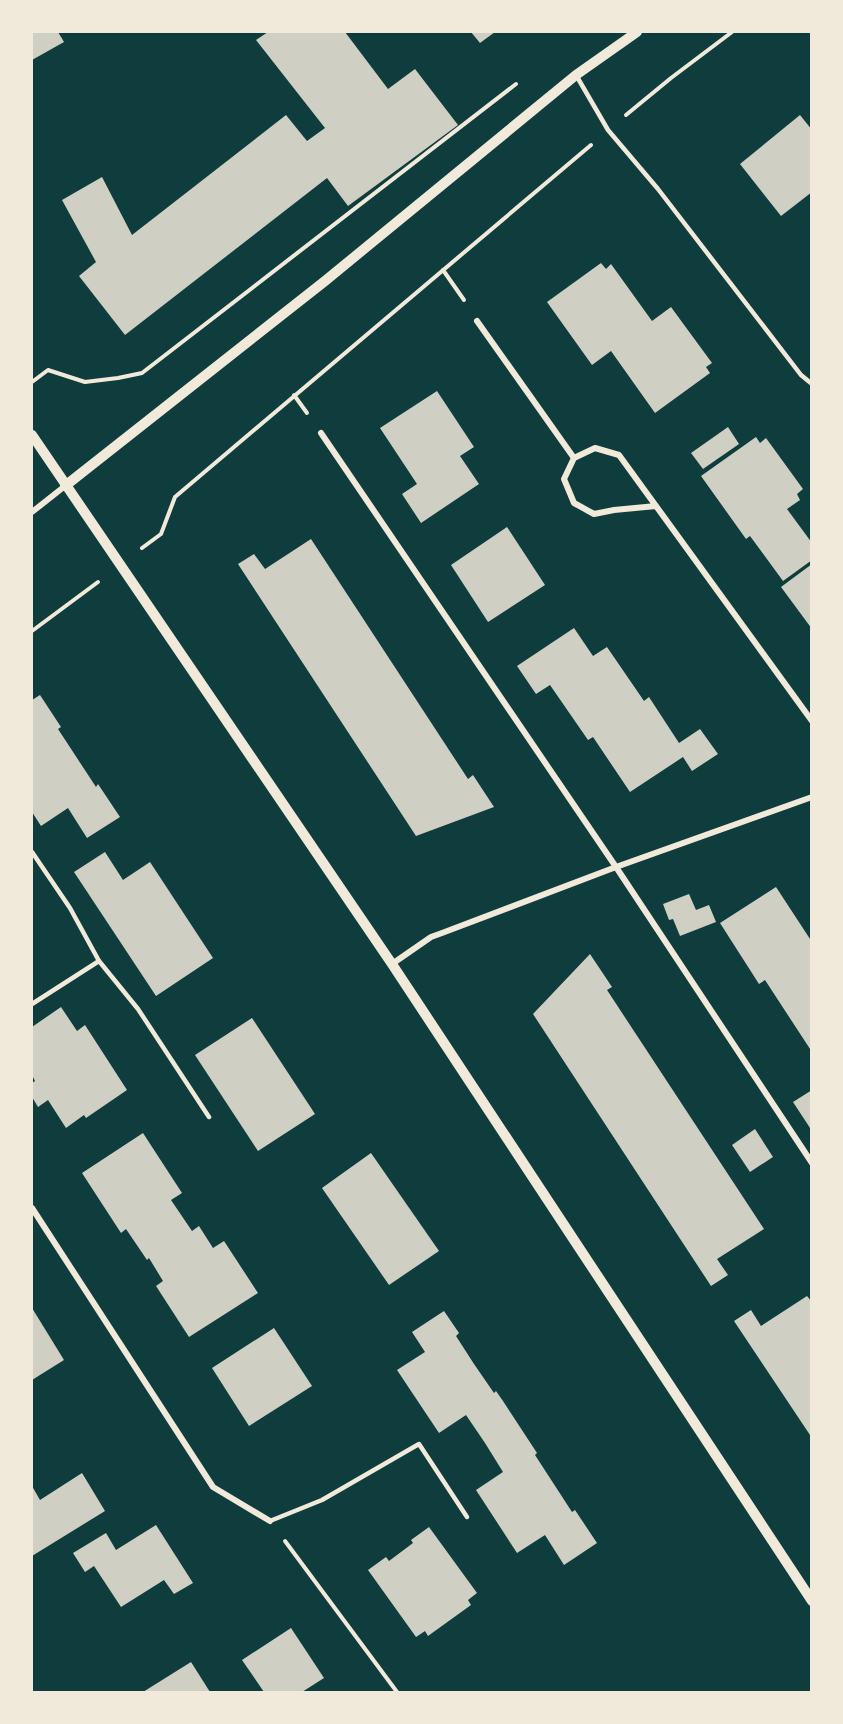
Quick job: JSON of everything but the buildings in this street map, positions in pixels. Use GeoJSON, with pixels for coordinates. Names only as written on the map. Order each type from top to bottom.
{"type":"FeatureCollection","features":[{"type":"Feature","properties":{"kind":"street"},"geometry":{"type":"LineString","coordinates":[[32,512],[325,281],[576,75],[637,32]]}},
{"type":"Feature","properties":{"kind":"street"},"geometry":{"type":"LineString","coordinates":[[477,321],[573,458]]}},
{"type":"Feature","properties":{"kind":"street"},"geometry":{"type":"LineString","coordinates":[[321,433],[616,867],[812,1163]]}},
{"type":"Feature","properties":{"kind":"street"},"geometry":{"type":"LineString","coordinates":[[32,435],[392,964],[812,1601]]}},
{"type":"Feature","properties":{"kind":"street"},"geometry":{"type":"LineString","coordinates":[[656,506],[594,514],[574,503],[564,479],[573,458],[595,448],[619,456],[656,506],[812,721]]}},
{"type":"Feature","properties":{"kind":"street"},"geometry":{"type":"LineString","coordinates":[[392,964],[431,938],[616,867],[812,797]]}},
{"type":"Feature","properties":{"kind":"street"},"geometry":{"type":"LineString","coordinates":[[32,1208],[213,1487],[270,1521]]}},
{"type":"Feature","properties":{"kind":"lane"},"geometry":{"type":"LineString","coordinates":[[576,75],[608,130],[657,189],[801,375],[812,384]]}},
{"type":"Feature","properties":{"kind":"lane"},"geometry":{"type":"LineString","coordinates":[[32,852],[70,908],[99,960],[138,1009],[209,1118]]}},
{"type":"Feature","properties":{"kind":"lane"},"geometry":{"type":"LineString","coordinates":[[32,1004],[99,960]]}},
{"type":"Feature","properties":{"kind":"lane"},"geometry":{"type":"LineString","coordinates":[[270,1521],[322,1500],[419,1444],[467,1518]]}},
{"type":"Feature","properties":{"kind":"path"},"geometry":{"type":"LineString","coordinates":[[32,632],[161,534],[175,497],[608,130],[732,32]]}},
{"type":"Feature","properties":{"kind":"path"},"geometry":{"type":"LineString","coordinates":[[32,382],[48,370],[85,382],[142,374],[518,82]]}},
{"type":"Feature","properties":{"kind":"path"},"geometry":{"type":"LineString","coordinates":[[443,270],[477,321]]}},
{"type":"Feature","properties":{"kind":"path"},"geometry":{"type":"LineString","coordinates":[[270,1521],[397,1692]]}}]}
